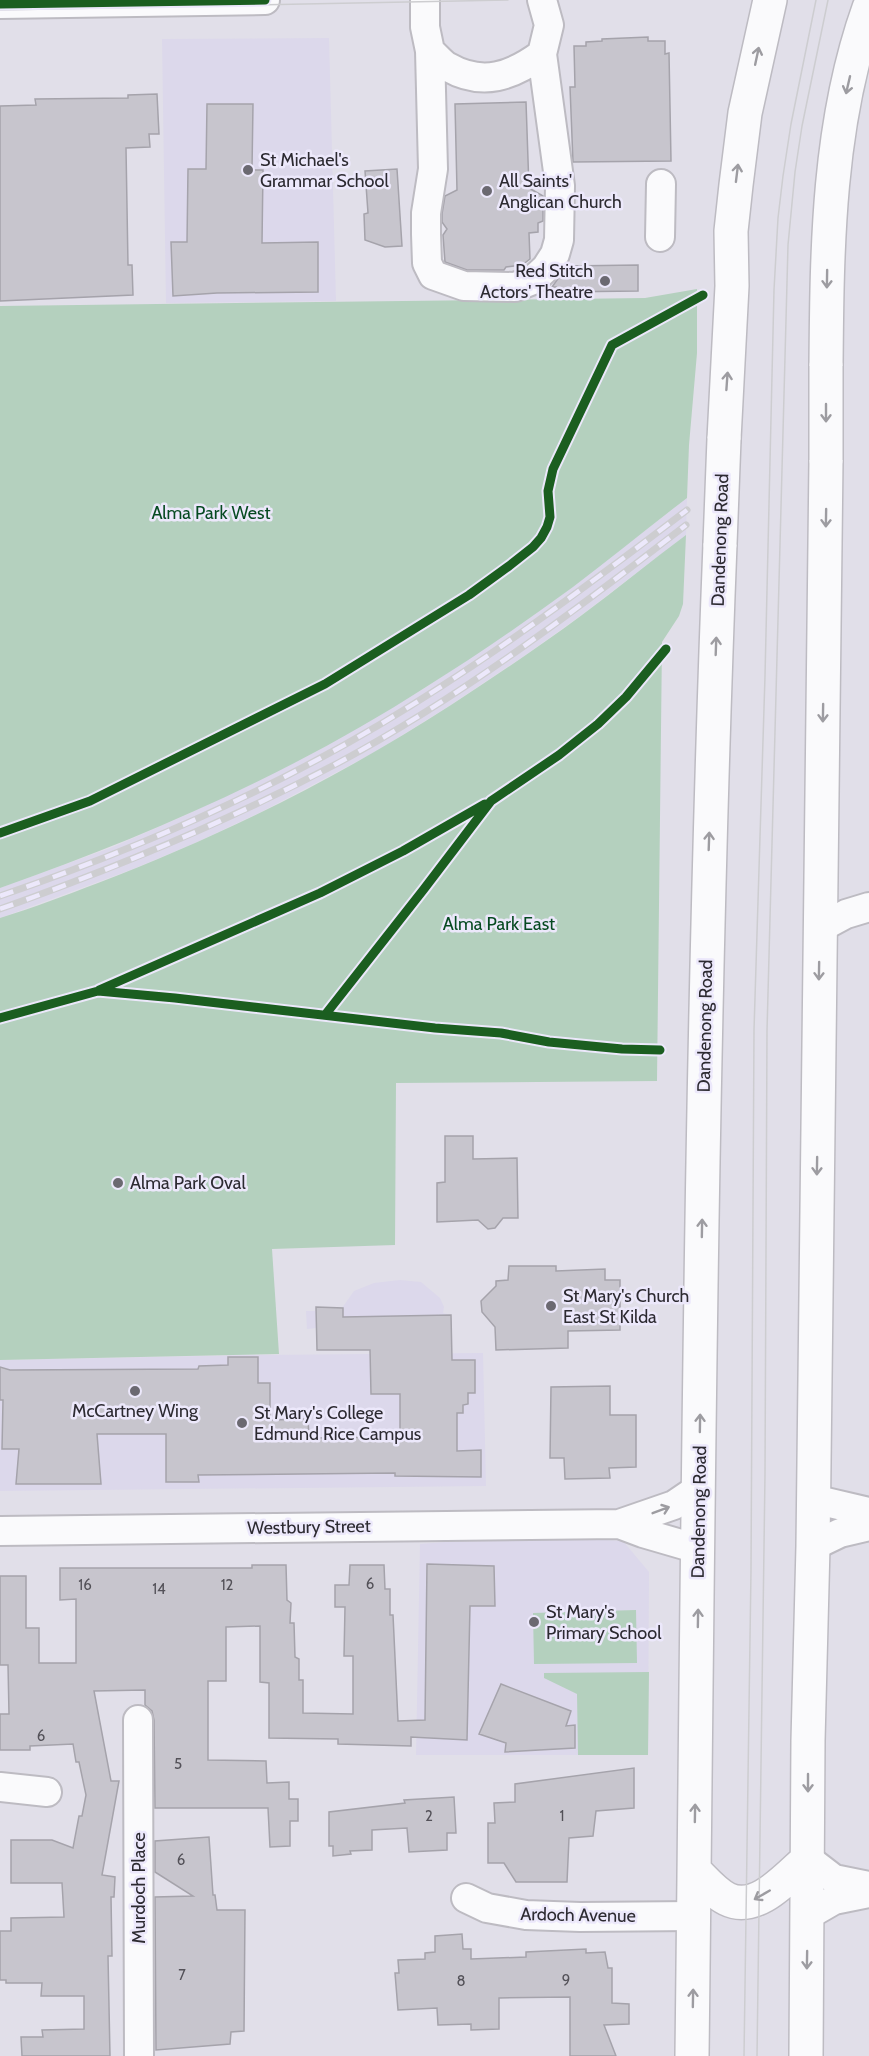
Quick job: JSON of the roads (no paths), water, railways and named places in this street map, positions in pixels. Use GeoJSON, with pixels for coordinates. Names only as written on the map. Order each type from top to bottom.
{"type":"FeatureCollection","features":[{"type":"Feature","properties":{"kind":"highway","name":"Dandenong Road"},"geometry":{"type":"LineString","coordinates":[[692,2056],[707,911],[724,439],[732,286],[731,231],[745,113],[770,0]]}},
{"type":"Feature","properties":{"kind":"highway"},"geometry":{"type":"LineString","coordinates":[[806,2056],[827,273],[835,161],[843,105],[862,50],[869,8]]}},
{"type":"Feature","properties":{"kind":"highway"},"geometry":{"type":"LineString","coordinates":[[695,1871],[720,1895],[729,1900],[745,1902],[766,1894],[808,1859]]}},
{"type":"Feature","properties":{"kind":"street"},"geometry":{"type":"LineString","coordinates":[[0,4],[265,0]]}},
{"type":"Feature","properties":{"kind":"street"},"geometry":{"type":"LineString","coordinates":[[425,0],[425,27],[430,51],[433,170],[426,213],[427,262],[433,275],[447,282],[464,286],[515,287],[533,280],[546,268],[555,254],[559,240],[560,186],[542,54],[549,25],[542,0]]}},
{"type":"Feature","properties":{"kind":"street"},"geometry":{"type":"LineString","coordinates":[[430,51],[446,66],[467,75],[490,77],[508,75],[542,54]]}},
{"type":"Feature","properties":{"kind":"street"},"geometry":{"type":"LineString","coordinates":[[660,237],[661,184]]}},
{"type":"Feature","properties":{"kind":"street"},"geometry":{"type":"LineString","coordinates":[[820,928],[846,914],[869,907]]}},
{"type":"Feature","properties":{"kind":"street","name":"Westbury Street"},"geometry":{"type":"LineString","coordinates":[[0,1531],[619,1524],[674,1505],[699,1488]]}},
{"type":"Feature","properties":{"kind":"street"},"geometry":{"type":"LineString","coordinates":[[813,1499],[869,1512]]}},
{"type":"Feature","properties":{"kind":"street","name":"Westbury Street"},"geometry":{"type":"LineString","coordinates":[[619,1524],[698,1549]]}},
{"type":"Feature","properties":{"kind":"street"},"geometry":{"type":"LineString","coordinates":[[813,1546],[840,1533],[869,1526]]}},
{"type":"Feature","properties":{"kind":"street","name":"Murdoch Place"},"geometry":{"type":"LineString","coordinates":[[138,1720],[139,2056]]}},
{"type":"Feature","properties":{"kind":"street"},"geometry":{"type":"LineString","coordinates":[[0,1788],[47,1792]]}},
{"type":"Feature","properties":{"kind":"street"},"geometry":{"type":"LineString","coordinates":[[808,1859],[834,1879],[869,1886]]}},
{"type":"Feature","properties":{"kind":"street"},"geometry":{"type":"LineString","coordinates":[[808,1915],[834,1900],[869,1893]]}},
{"type":"Feature","properties":{"kind":"street","name":"Ardoch Avenue"},"geometry":{"type":"LineString","coordinates":[[466,1898],[487,1908],[526,1915],[694,1916]]}},
{"type":"Feature","properties":{"kind":"tram line"},"geometry":{"type":"LineString","coordinates":[[0,10],[508,0]]}},
{"type":"Feature","properties":{"kind":"tram line"},"geometry":{"type":"LineString","coordinates":[[744,2056],[751,1570],[754,1030],[774,290],[783,176],[816,0]]}},
{"type":"Feature","properties":{"kind":"tram line"},"geometry":{"type":"LineString","coordinates":[[757,2056],[765,1474],[767,1031],[788,245],[802,126],[828,0]]}},
{"type":"Feature","properties":{"kind":"railway"},"geometry":{"type":"LineString","coordinates":[[0,896],[146,841],[241,798],[334,751],[419,701],[498,649],[687,510]]}},
{"type":"Feature","properties":{"kind":"railway"},"geometry":{"type":"LineString","coordinates":[[0,909],[86,877],[214,824],[338,763],[429,710],[517,651],[686,525]]}},
{"type":"Feature","properties":{"kind":"place","name":"St Michael's Grammar School"},"geometry":{"type":"Point","coordinates":[248,170]}},
{"type":"Feature","properties":{"kind":"place","name":"All Saints' Anglican Church"},"geometry":{"type":"Point","coordinates":[487,191]}},
{"type":"Feature","properties":{"kind":"place","name":"Red Stitch Actors' Theatre"},"geometry":{"type":"Point","coordinates":[605,281]}},
{"type":"Feature","properties":{"kind":"place","name":"Alma Park Oval"},"geometry":{"type":"Point","coordinates":[118,1183]}},
{"type":"Feature","properties":{"kind":"place","name":"St Mary's Church East St Kilda"},"geometry":{"type":"Point","coordinates":[551,1306]}},
{"type":"Feature","properties":{"kind":"place","name":"McCartney Wing"},"geometry":{"type":"Point","coordinates":[135,1391]}},
{"type":"Feature","properties":{"kind":"place","name":"St Mary's College Edmund Rice Campus"},"geometry":{"type":"Point","coordinates":[242,1423]}},
{"type":"Feature","properties":{"kind":"place","name":"St Mary's Primary School"},"geometry":{"type":"Point","coordinates":[534,1622]}},
{"type":"Feature","properties":{"kind":"park label","name":"Alma Park West"},"geometry":{"type":"Point","coordinates":[211,513]}},
{"type":"Feature","properties":{"kind":"park label","name":"Alma Park East"},"geometry":{"type":"Point","coordinates":[499,924]}}]}
